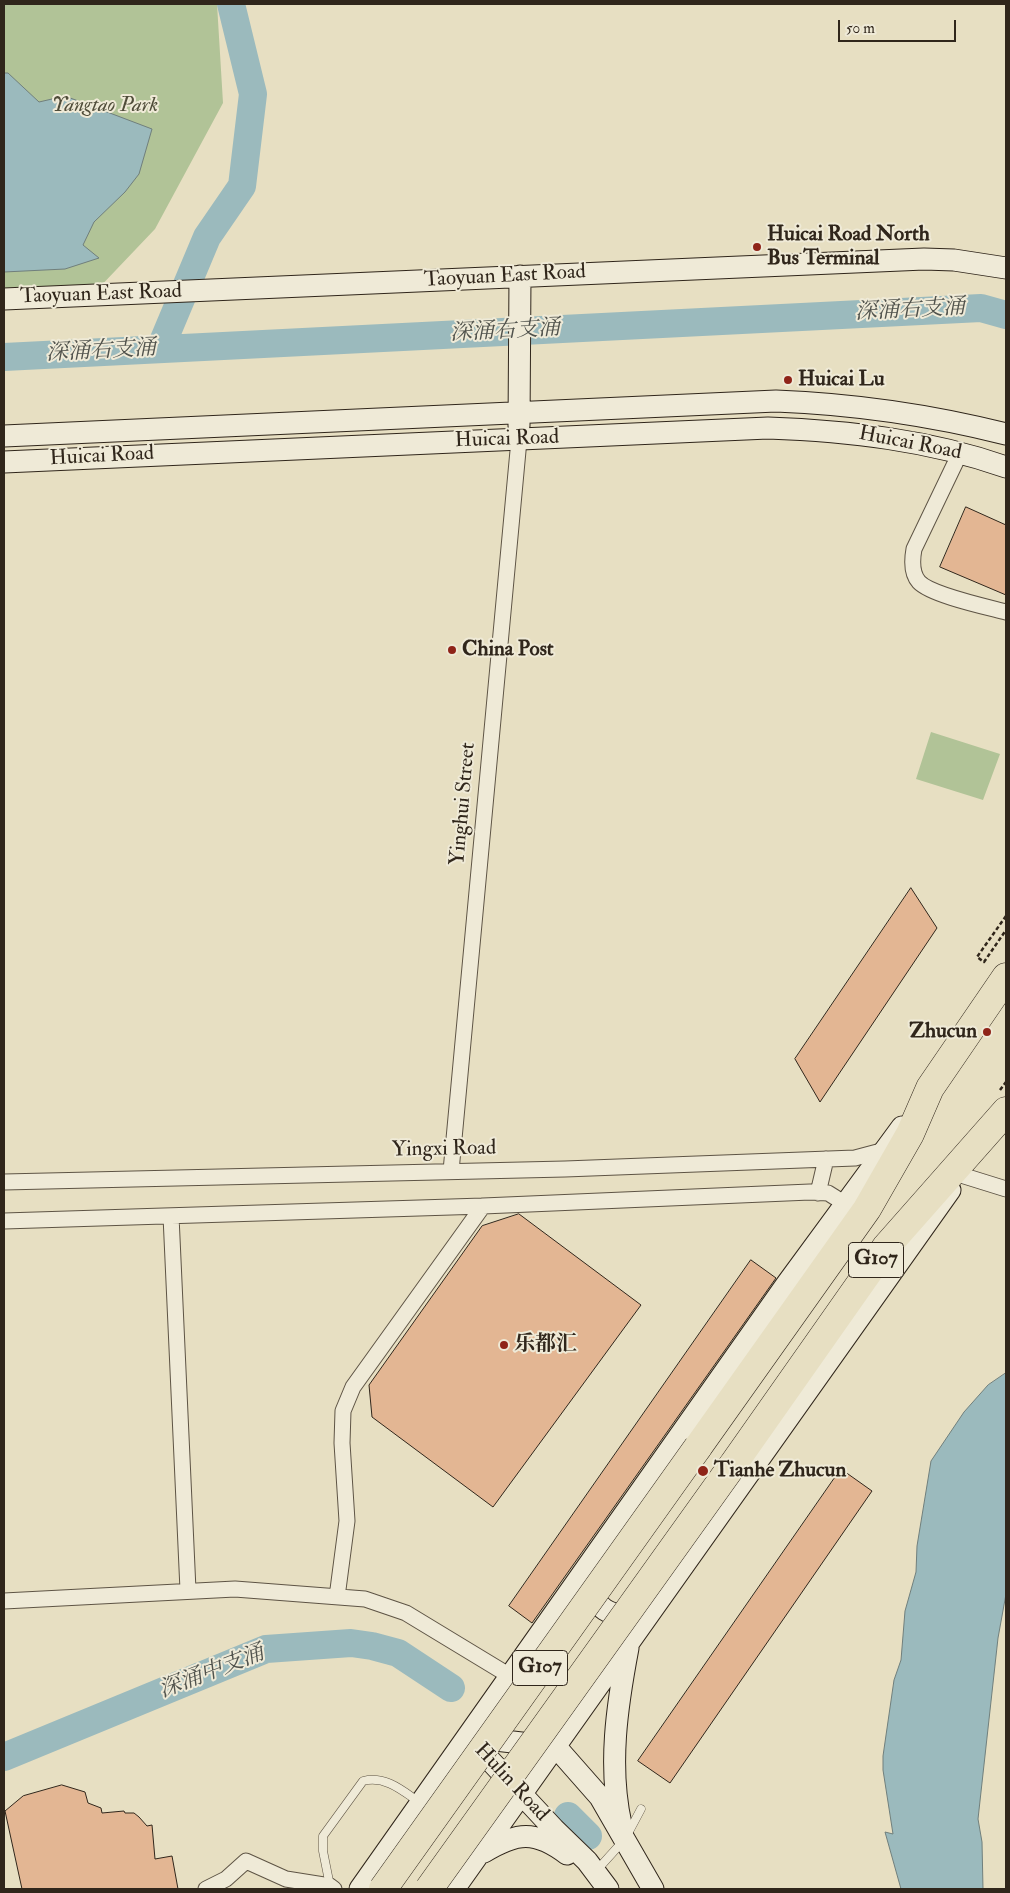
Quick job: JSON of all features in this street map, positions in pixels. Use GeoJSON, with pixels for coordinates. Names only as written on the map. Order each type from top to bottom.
{"type":"FeatureCollection","features":[{"type":"Feature","properties":{"kind":"highway","name":"G107"},"geometry":{"type":"LineString","coordinates":[[382,1889],[867,1209],[910,1134],[930,1088],[1006,977]]}},
{"type":"Feature","properties":{"kind":"highway","name":"G107"},"geometry":{"type":"LineString","coordinates":[[429,1889],[732,1466],[886,1247],[1002,1107]]}},
{"type":"Feature","properties":{"kind":"street","name":"Taoyuan East Road"},"geometry":{"type":"LineString","coordinates":[[4,299],[924,259],[954,260],[1006,268]]}},
{"type":"Feature","properties":{"kind":"street"},"geometry":{"type":"LineString","coordinates":[[519,440],[520,276]]}},
{"type":"Feature","properties":{"kind":"street","name":"Huicai Road"},"geometry":{"type":"LineString","coordinates":[[4,436],[119,429],[734,402],[822,403],[899,411],[1006,434]]}},
{"type":"Feature","properties":{"kind":"street"},"geometry":{"type":"LineString","coordinates":[[580,408],[582,437]]}},
{"type":"Feature","properties":{"kind":"street"},"geometry":{"type":"LineString","coordinates":[[119,429],[120,456]]}},
{"type":"Feature","properties":{"kind":"street","name":"Huicai Road"},"geometry":{"type":"LineString","coordinates":[[4,462],[732,429],[801,429],[875,436],[960,452],[1006,467]]}},
{"type":"Feature","properties":{"kind":"street"},"geometry":{"type":"LineString","coordinates":[[70,432],[71,458]]}},
{"type":"Feature","properties":{"kind":"street","name":"Yinghui Street"},"geometry":{"type":"LineString","coordinates":[[451,1171],[519,440]]}},
{"type":"Feature","properties":{"kind":"street"},"geometry":{"type":"LineString","coordinates":[[960,452],[914,549],[912,559],[914,574],[928,589],[1006,612]]}},
{"type":"Feature","properties":{"kind":"street"},"geometry":{"type":"LineString","coordinates":[[360,1889],[844,1204],[930,1088]]}},
{"type":"Feature","properties":{"kind":"street"},"geometry":{"type":"LineString","coordinates":[[454,1889],[961,1175],[1002,1107]]}},
{"type":"Feature","properties":{"kind":"street","name":"Yingxi Road"},"geometry":{"type":"LineString","coordinates":[[4,1182],[565,1169],[855,1158],[885,1150]]}},
{"type":"Feature","properties":{"kind":"street"},"geometry":{"type":"LineString","coordinates":[[818,1193],[826,1158]]}},
{"type":"Feature","properties":{"kind":"street"},"geometry":{"type":"LineString","coordinates":[[961,1175],[1006,1188]]}},
{"type":"Feature","properties":{"kind":"street"},"geometry":{"type":"LineString","coordinates":[[4,1221],[818,1193],[828,1193],[844,1204]]}},
{"type":"Feature","properties":{"kind":"street"},"geometry":{"type":"LineString","coordinates":[[337,1597],[347,1521],[342,1443],[344,1411],[353,1387],[483,1206]]}},
{"type":"Feature","properties":{"kind":"street"},"geometry":{"type":"LineString","coordinates":[[172,1216],[188,1590]]}},
{"type":"Feature","properties":{"kind":"street"},"geometry":{"type":"LineString","coordinates":[[594,1557],[591,1574],[592,1592],[596,1600],[608,1613],[631,1615],[653,1607]]}},
{"type":"Feature","properties":{"kind":"street"},"geometry":{"type":"LineString","coordinates":[[4,1601],[235,1589],[365,1599],[406,1612],[510,1676]]}},
{"type":"Feature","properties":{"kind":"street"},"geometry":{"type":"LineString","coordinates":[[625,1839],[616,1802],[616,1729],[629,1641]]}},
{"type":"Feature","properties":{"kind":"street","name":"Hulin Road"},"geometry":{"type":"LineString","coordinates":[[468,1736],[556,1747]]}},
{"type":"Feature","properties":{"kind":"street","name":"Hulin Road"},"geometry":{"type":"LineString","coordinates":[[468,1736],[596,1872],[608,1889]]}},
{"type":"Feature","properties":{"kind":"street"},"geometry":{"type":"LineString","coordinates":[[556,1747],[600,1797],[653,1889]]}},
{"type":"Feature","properties":{"kind":"street"},"geometry":{"type":"LineString","coordinates":[[478,1856],[500,1842],[518,1836],[536,1836],[552,1843],[596,1872]]}},
{"type":"Feature","properties":{"kind":"street"},"geometry":{"type":"LineString","coordinates":[[206,1889],[226,1879],[246,1860],[286,1879],[332,1888]]}},
{"type":"Feature","properties":{"kind":"lane"},"geometry":{"type":"LineString","coordinates":[[332,1888],[323,1851],[323,1836],[363,1781],[378,1780],[389,1783],[421,1803]]}},
{"type":"Feature","properties":{"kind":"lane"},"geometry":{"type":"LineString","coordinates":[[596,1872],[625,1839],[641,1809]]}},
{"type":"Feature","properties":{"kind":"path"},"geometry":{"type":"LineString","coordinates":[[1006,916],[977,957],[984,962],[1006,930]]}},
{"type":"Feature","properties":{"kind":"path"},"geometry":{"type":"LineString","coordinates":[[1002,1107],[1006,1082]]}},
{"type":"Feature","properties":{"kind":"green space","name":"Yangtao Park"},"geometry":{"type":"Polygon","coordinates":[[[4,4],[217,4],[223,103],[155,229],[96,291],[4,290],[4,4]]]}},
{"type":"Feature","properties":{"kind":"green space"},"geometry":{"type":"Polygon","coordinates":[[[931,732],[1000,754],[983,800],[916,779],[931,732]]]}},
{"type":"Feature","properties":{"kind":"water"},"geometry":{"type":"Polygon","coordinates":[[[4,73],[8,73],[39,102],[65,96],[152,129],[139,174],[125,192],[94,222],[83,245],[99,258],[65,269],[4,272],[4,73]]]}},
{"type":"Feature","properties":{"kind":"water"},"geometry":{"type":"Polygon","coordinates":[[[1006,1373],[1006,1594],[998,1638],[978,1819],[982,1842],[983,1889],[901,1889],[885,1832],[893,1834],[883,1770],[883,1756],[894,1680],[901,1660],[905,1611],[916,1572],[917,1546],[931,1461],[964,1412],[988,1385],[1006,1373]]]}},
{"type":"Feature","properties":{"kind":"building"},"geometry":{"type":"Polygon","coordinates":[[[966,507],[1006,525],[1006,595],[940,567],[966,507]]]}},
{"type":"Feature","properties":{"kind":"building"},"geometry":{"type":"Polygon","coordinates":[[[911,888],[937,928],[820,1102],[795,1059],[911,888]]]}},
{"type":"Feature","properties":{"kind":"building","name":"乐都汇"},"geometry":{"type":"Polygon","coordinates":[[[519,1214],[641,1305],[493,1507],[372,1417],[369,1385],[482,1226],[519,1214]]]}},
{"type":"Feature","properties":{"kind":"building"},"geometry":{"type":"Polygon","coordinates":[[[751,1260],[776,1278],[532,1623],[509,1606],[751,1260]]]}},
{"type":"Feature","properties":{"kind":"building"},"geometry":{"type":"Polygon","coordinates":[[[841,1469],[872,1491],[670,1783],[638,1761],[841,1469]]]}},
{"type":"Feature","properties":{"kind":"building"},"geometry":{"type":"Polygon","coordinates":[[[62,1785],[85,1792],[88,1803],[101,1808],[102,1813],[124,1811],[125,1813],[134,1813],[147,1826],[152,1825],[155,1859],[172,1856],[178,1889],[22,1889],[5,1811],[23,1796],[62,1785]]]}},
{"type":"Feature","properties":{"kind":"waterway"},"geometry":{"type":"LineString","coordinates":[[160,349],[207,237],[242,186],[253,94],[231,4]]}},
{"type":"Feature","properties":{"kind":"waterway","name":"深涌右支涌"},"geometry":{"type":"LineString","coordinates":[[4,357],[981,308],[1006,315]]}},
{"type":"Feature","properties":{"kind":"waterway","name":"深涌中支涌"},"geometry":{"type":"LineString","coordinates":[[4,1757],[266,1649],[351,1643],[372,1646],[398,1653],[451,1688]]}},
{"type":"Feature","properties":{"kind":"waterway","name":"深涌中支涌"},"geometry":{"type":"LineString","coordinates":[[568,1816],[588,1836]]}},
{"type":"Feature","properties":{"kind":"place","name":"Huicai Road North Bus Terminal"},"geometry":{"type":"Point","coordinates":[757,247]}},
{"type":"Feature","properties":{"kind":"place","name":"Huicai Lu"},"geometry":{"type":"Point","coordinates":[788,380]}},
{"type":"Feature","properties":{"kind":"place","name":"China Post"},"geometry":{"type":"Point","coordinates":[452,650]}},
{"type":"Feature","properties":{"kind":"place","name":"Zhucun"},"geometry":{"type":"Point","coordinates":[987,1032]}},
{"type":"Feature","properties":{"kind":"place","name":"乐都汇"},"geometry":{"type":"Point","coordinates":[504,1345]}},
{"type":"Feature","properties":{"kind":"place","name":"Tianhe Zhucun"},"geometry":{"type":"Point","coordinates":[703,1471]}}]}
